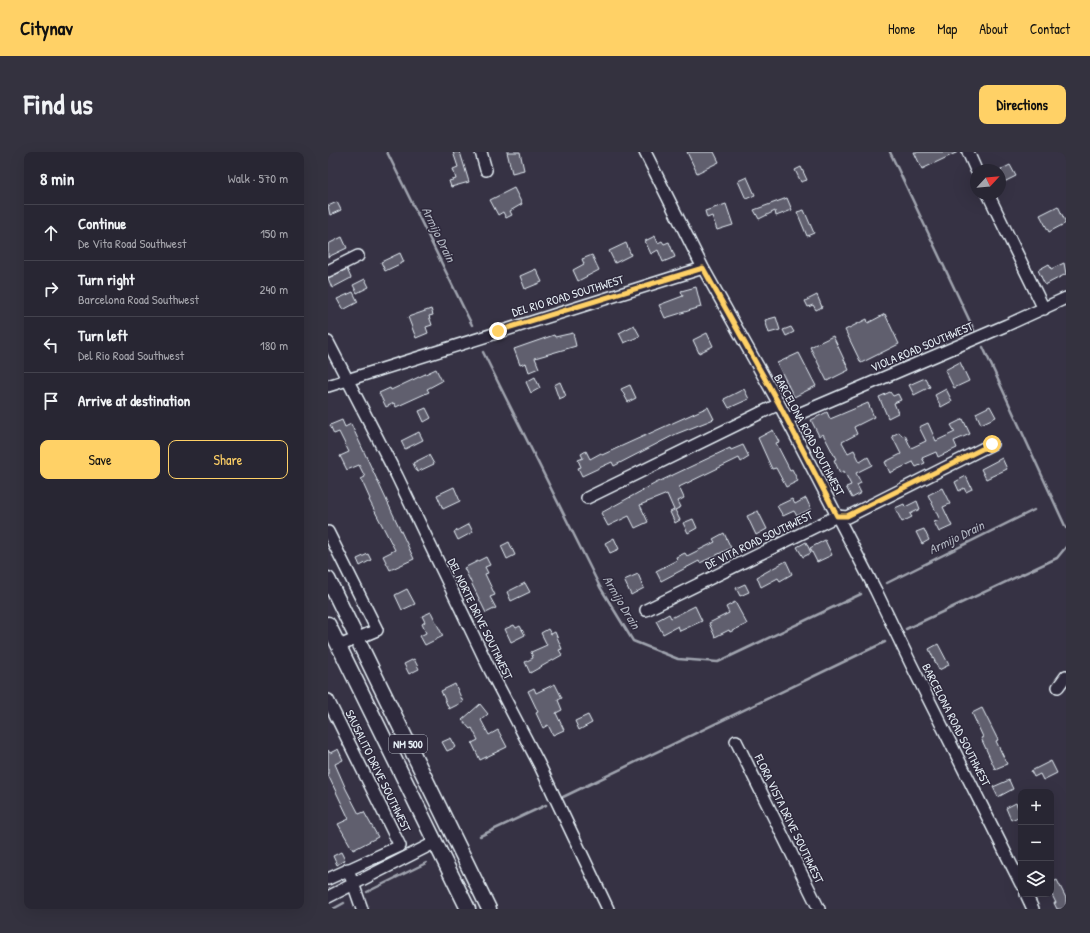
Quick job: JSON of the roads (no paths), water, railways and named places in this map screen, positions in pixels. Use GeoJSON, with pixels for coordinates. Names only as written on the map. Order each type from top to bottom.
{"type":"FeatureCollection","features":[{"type":"Feature","properties":{"kind":"main road","name":"NM 500"},"geometry":{"type":"LineString","coordinates":[[328,579],[490,909]]}},
{"type":"Feature","properties":{"kind":"main road","name":"NM 500"},"geometry":{"type":"LineString","coordinates":[[328,624],[468,909]]}},
{"type":"Feature","properties":{"kind":"street"},"geometry":{"type":"LineString","coordinates":[[481,152],[486,170]]}},
{"type":"Feature","properties":{"kind":"street"},"geometry":{"type":"LineString","coordinates":[[968,152],[973,164]]}},
{"type":"Feature","properties":{"kind":"street","name":"BARCELONA ROAD SOUTHWEST"},"geometry":{"type":"LineString","coordinates":[[646,153],[703,268],[779,404],[876,591],[914,671],[1018,878]]}},
{"type":"Feature","properties":{"kind":"street"},"geometry":{"type":"LineString","coordinates":[[991,200],[1044,309]]}},
{"type":"Feature","properties":{"kind":"street"},"geometry":{"type":"LineString","coordinates":[[328,271],[358,256]]}},
{"type":"Feature","properties":{"kind":"street","name":"DEL RIO ROAD SOUTHWEST"},"geometry":{"type":"LineString","coordinates":[[328,386],[524,323],[703,268]]}},
{"type":"Feature","properties":{"kind":"street","name":"VIOLA ROAD SOUTHWEST"},"geometry":{"type":"LineString","coordinates":[[787,419],[1044,309],[1066,298]]}},
{"type":"Feature","properties":{"kind":"street","name":"DEL NORTE DRIVE SOUTHWEST"},"geometry":{"type":"LineString","coordinates":[[328,342],[397,476],[443,575],[538,764],[608,909]]}},
{"type":"Feature","properties":{"kind":"street"},"geometry":{"type":"LineString","coordinates":[[587,498],[779,404]]}},
{"type":"Feature","properties":{"kind":"street","name":"DE VITA ROAD SOUTHWEST"},"geometry":{"type":"LineString","coordinates":[[646,610],[837,516],[847,516],[992,444]]}},
{"type":"Feature","properties":{"kind":"street"},"geometry":{"type":"LineString","coordinates":[[328,532],[377,630],[339,646]]}},
{"type":"Feature","properties":{"kind":"street"},"geometry":{"type":"LineString","coordinates":[[1058,687],[1066,676]]}},
{"type":"Feature","properties":{"kind":"street","name":"SAUSALITO DRIVE SOUTHWEST"},"geometry":{"type":"LineString","coordinates":[[328,700],[400,846],[348,869]]}},
{"type":"Feature","properties":{"kind":"street","name":"FLORA VISTA DRIVE SOUTHWEST"},"geometry":{"type":"LineString","coordinates":[[736,741],[819,909]]}},
{"type":"Feature","properties":{"kind":"street"},"geometry":{"type":"LineString","coordinates":[[328,897],[436,842]]}},
{"type":"Feature","properties":{"kind":"street"},"geometry":{"type":"LineString","coordinates":[[442,856],[459,848]]}},
{"type":"Feature","properties":{"kind":"street"},"geometry":{"type":"LineString","coordinates":[[328,879],[348,869],[362,909]]}},
{"type":"Feature","properties":{"kind":"street"},"geometry":{"type":"LineString","coordinates":[[1028,897],[1034,909]]}},
{"type":"Feature","properties":{"kind":"waterway","name":"Armijo Drain"},"geometry":{"type":"LineString","coordinates":[[387,152],[472,325]]}},
{"type":"Feature","properties":{"kind":"waterway"},"geometry":{"type":"LineString","coordinates":[[890,152],[974,330]]}},
{"type":"Feature","properties":{"kind":"waterway"},"geometry":{"type":"LineString","coordinates":[[983,347],[1066,528]]}},
{"type":"Feature","properties":{"kind":"waterway","name":"Armijo Drain"},"geometry":{"type":"LineString","coordinates":[[483,352],[600,587],[633,641],[678,659],[718,662],[861,594]]}},
{"type":"Feature","properties":{"kind":"waterway","name":"Armijo Drain"},"geometry":{"type":"LineString","coordinates":[[887,583],[1034,510]]}},
{"type":"Feature","properties":{"kind":"waterway"},"geometry":{"type":"LineString","coordinates":[[906,629],[1057,558],[1066,547]]}},
{"type":"Feature","properties":{"kind":"waterway"},"geometry":{"type":"LineString","coordinates":[[563,797],[885,642]]}},
{"type":"Feature","properties":{"kind":"waterway"},"geometry":{"type":"LineString","coordinates":[[480,836],[546,805]]}},
{"type":"Feature","properties":{"kind":"waterway"},"geometry":{"type":"LineString","coordinates":[[367,892],[426,863]]}},
{"type":"Feature","properties":{"kind":"waterway"},"geometry":{"type":"LineString","coordinates":[[333,909],[344,903]]}}]}
